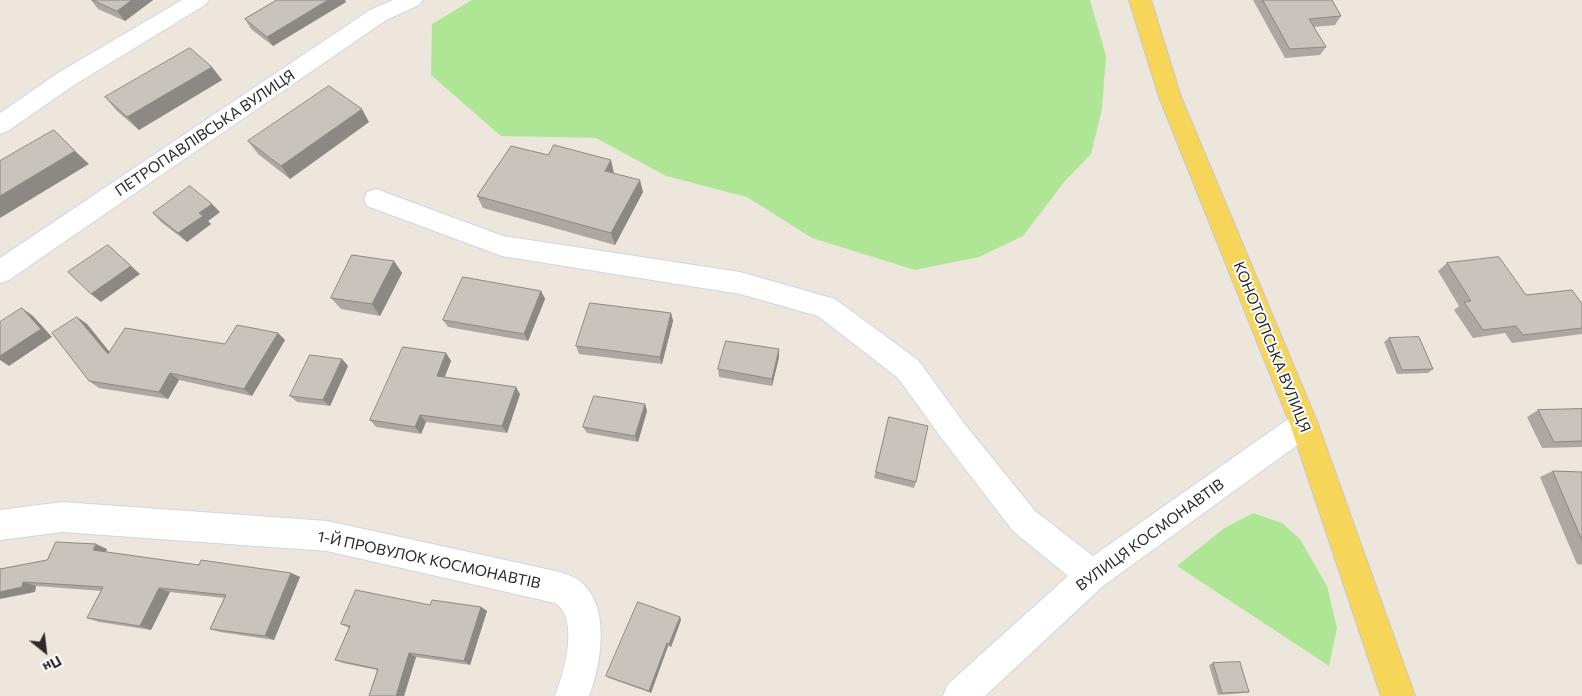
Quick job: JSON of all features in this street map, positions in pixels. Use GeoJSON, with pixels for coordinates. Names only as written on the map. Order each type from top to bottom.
{"type":"FeatureCollection","features":[{"type":"Feature","properties":{"kind":"main road","name":"КОНОТОПСЬКА ВУЛИЦЯ"},"geometry":{"type":"LineString","coordinates":[[1140,0],[1170,97],[1304,424],[1398,696]]}},
{"type":"Feature","properties":{"kind":"street"},"geometry":{"type":"LineString","coordinates":[[0,125],[66,79],[198,0]]}},
{"type":"Feature","properties":{"kind":"street","name":"ПЕТРОПАВЛІВСЬКА ВУЛИЦЯ"},"geometry":{"type":"LineString","coordinates":[[0,272],[378,15],[412,0]]}},
{"type":"Feature","properties":{"kind":"street"},"geometry":{"type":"LineString","coordinates":[[376,199],[502,246],[740,283],[826,307],[908,370],[953,431],[1024,520],[1092,575]]}},
{"type":"Feature","properties":{"kind":"street","name":"ВУЛИЦЯ КОСМОНАВТІВ"},"geometry":{"type":"LineString","coordinates":[[960,696],[1092,575],[1304,424]]}},
{"type":"Feature","properties":{"kind":"street","name":"1-Й ПРОВУЛОК КОСМОНАВТІВ"},"geometry":{"type":"LineString","coordinates":[[0,525],[62,517],[328,536],[560,588],[574,597],[582,615],[585,645],[572,696]]}},
{"type":"Feature","properties":{"kind":"green space"},"geometry":{"type":"Polygon","coordinates":[[[472,0],[1090,0],[1106,56],[1102,109],[1091,154],[1065,181],[1023,236],[979,257],[915,270],[812,238],[747,197],[666,176],[596,138],[501,136],[431,75],[432,24],[472,0]]]}},
{"type":"Feature","properties":{"kind":"green space"},"geometry":{"type":"Polygon","coordinates":[[[1253,513],[1282,523],[1300,539],[1327,586],[1337,628],[1329,666],[1177,566],[1223,529],[1253,513]]]}},
{"type":"Feature","properties":{"kind":"building"},"geometry":{"type":"Polygon","coordinates":[[[93,0],[132,0],[117,11],[93,0]]]}},
{"type":"Feature","properties":{"kind":"building"},"geometry":{"type":"Polygon","coordinates":[[[277,0],[328,0],[267,37],[245,19],[277,0]]]}},
{"type":"Feature","properties":{"kind":"building"},"geometry":{"type":"Polygon","coordinates":[[[1263,0],[1332,0],[1341,16],[1309,19],[1326,47],[1290,49],[1263,0]]]}},
{"type":"Feature","properties":{"kind":"building"},"geometry":{"type":"Polygon","coordinates":[[[190,48],[212,67],[127,117],[105,97],[190,48]]]}},
{"type":"Feature","properties":{"kind":"building"},"geometry":{"type":"Polygon","coordinates":[[[329,86],[362,109],[281,166],[248,141],[329,86]]]}},
{"type":"Feature","properties":{"kind":"building"},"geometry":{"type":"Polygon","coordinates":[[[54,130],[75,151],[0,196],[0,161],[54,130]]]}},
{"type":"Feature","properties":{"kind":"building"},"geometry":{"type":"Polygon","coordinates":[[[554,145],[611,160],[605,171],[640,180],[611,233],[477,196],[511,146],[548,155],[554,145]]]}},
{"type":"Feature","properties":{"kind":"building"},"geometry":{"type":"Polygon","coordinates":[[[190,186],[212,204],[199,213],[203,216],[178,233],[153,213],[190,186]]]}},
{"type":"Feature","properties":{"kind":"building"},"geometry":{"type":"Polygon","coordinates":[[[108,245],[131,266],[91,294],[68,272],[108,245]]]}},
{"type":"Feature","properties":{"kind":"building"},"geometry":{"type":"Polygon","coordinates":[[[352,255],[394,261],[372,304],[331,298],[352,255]]]}},
{"type":"Feature","properties":{"kind":"building"},"geometry":{"type":"Polygon","coordinates":[[[1499,257],[1526,295],[1572,290],[1582,304],[1582,328],[1523,335],[1516,326],[1483,330],[1464,302],[1471,301],[1447,263],[1499,257]]]}},
{"type":"Feature","properties":{"kind":"building"},"geometry":{"type":"Polygon","coordinates":[[[463,277],[541,291],[524,334],[443,320],[463,277]]]}},
{"type":"Feature","properties":{"kind":"building"},"geometry":{"type":"Polygon","coordinates":[[[590,303],[671,313],[660,357],[576,346],[590,303]]]}},
{"type":"Feature","properties":{"kind":"building"},"geometry":{"type":"Polygon","coordinates":[[[22,308],[41,329],[0,356],[0,322],[22,308]]]}},
{"type":"Feature","properties":{"kind":"building"},"geometry":{"type":"Polygon","coordinates":[[[77,317],[108,354],[125,328],[225,344],[237,325],[278,333],[244,389],[170,373],[159,392],[89,381],[52,333],[77,317]]]}},
{"type":"Feature","properties":{"kind":"building"},"geometry":{"type":"Polygon","coordinates":[[[1419,337],[1433,369],[1402,370],[1389,338],[1419,337]]]}},
{"type":"Feature","properties":{"kind":"building"},"geometry":{"type":"Polygon","coordinates":[[[726,341],[779,349],[772,379],[718,369],[726,341]]]}},
{"type":"Feature","properties":{"kind":"building"},"geometry":{"type":"Polygon","coordinates":[[[403,347],[446,353],[437,376],[516,387],[502,426],[420,415],[415,427],[370,420],[403,347]]]}},
{"type":"Feature","properties":{"kind":"building"},"geometry":{"type":"Polygon","coordinates":[[[310,355],[342,359],[323,400],[290,396],[310,355]]]}},
{"type":"Feature","properties":{"kind":"building"},"geometry":{"type":"Polygon","coordinates":[[[594,396],[645,404],[635,436],[583,427],[594,396]]]}},
{"type":"Feature","properties":{"kind":"building"},"geometry":{"type":"Polygon","coordinates":[[[1582,409],[1582,441],[1554,442],[1538,410],[1582,409]]]}},
{"type":"Feature","properties":{"kind":"building"},"geometry":{"type":"Polygon","coordinates":[[[889,417],[928,426],[916,482],[876,472],[889,417]]]}},
{"type":"Feature","properties":{"kind":"building"},"geometry":{"type":"Polygon","coordinates":[[[1553,471],[1582,472],[1582,540],[1553,471]]]}},
{"type":"Feature","properties":{"kind":"building"},"geometry":{"type":"Polygon","coordinates":[[[56,542],[96,544],[93,550],[199,565],[201,560],[291,573],[265,636],[210,629],[226,595],[159,588],[140,626],[87,618],[103,587],[23,582],[22,587],[0,592],[0,569],[47,560],[56,542]]]}},
{"type":"Feature","properties":{"kind":"building"},"geometry":{"type":"Polygon","coordinates":[[[356,590],[430,605],[432,600],[481,607],[464,661],[409,653],[396,696],[369,696],[378,669],[335,660],[350,626],[341,624],[356,590]]]}},
{"type":"Feature","properties":{"kind":"building"},"geometry":{"type":"Polygon","coordinates":[[[638,602],[680,617],[669,644],[667,643],[649,691],[606,676],[638,602]]]}},
{"type":"Feature","properties":{"kind":"building"},"geometry":{"type":"Polygon","coordinates":[[[1240,662],[1249,692],[1222,693],[1213,663],[1240,662]]]}}]}
